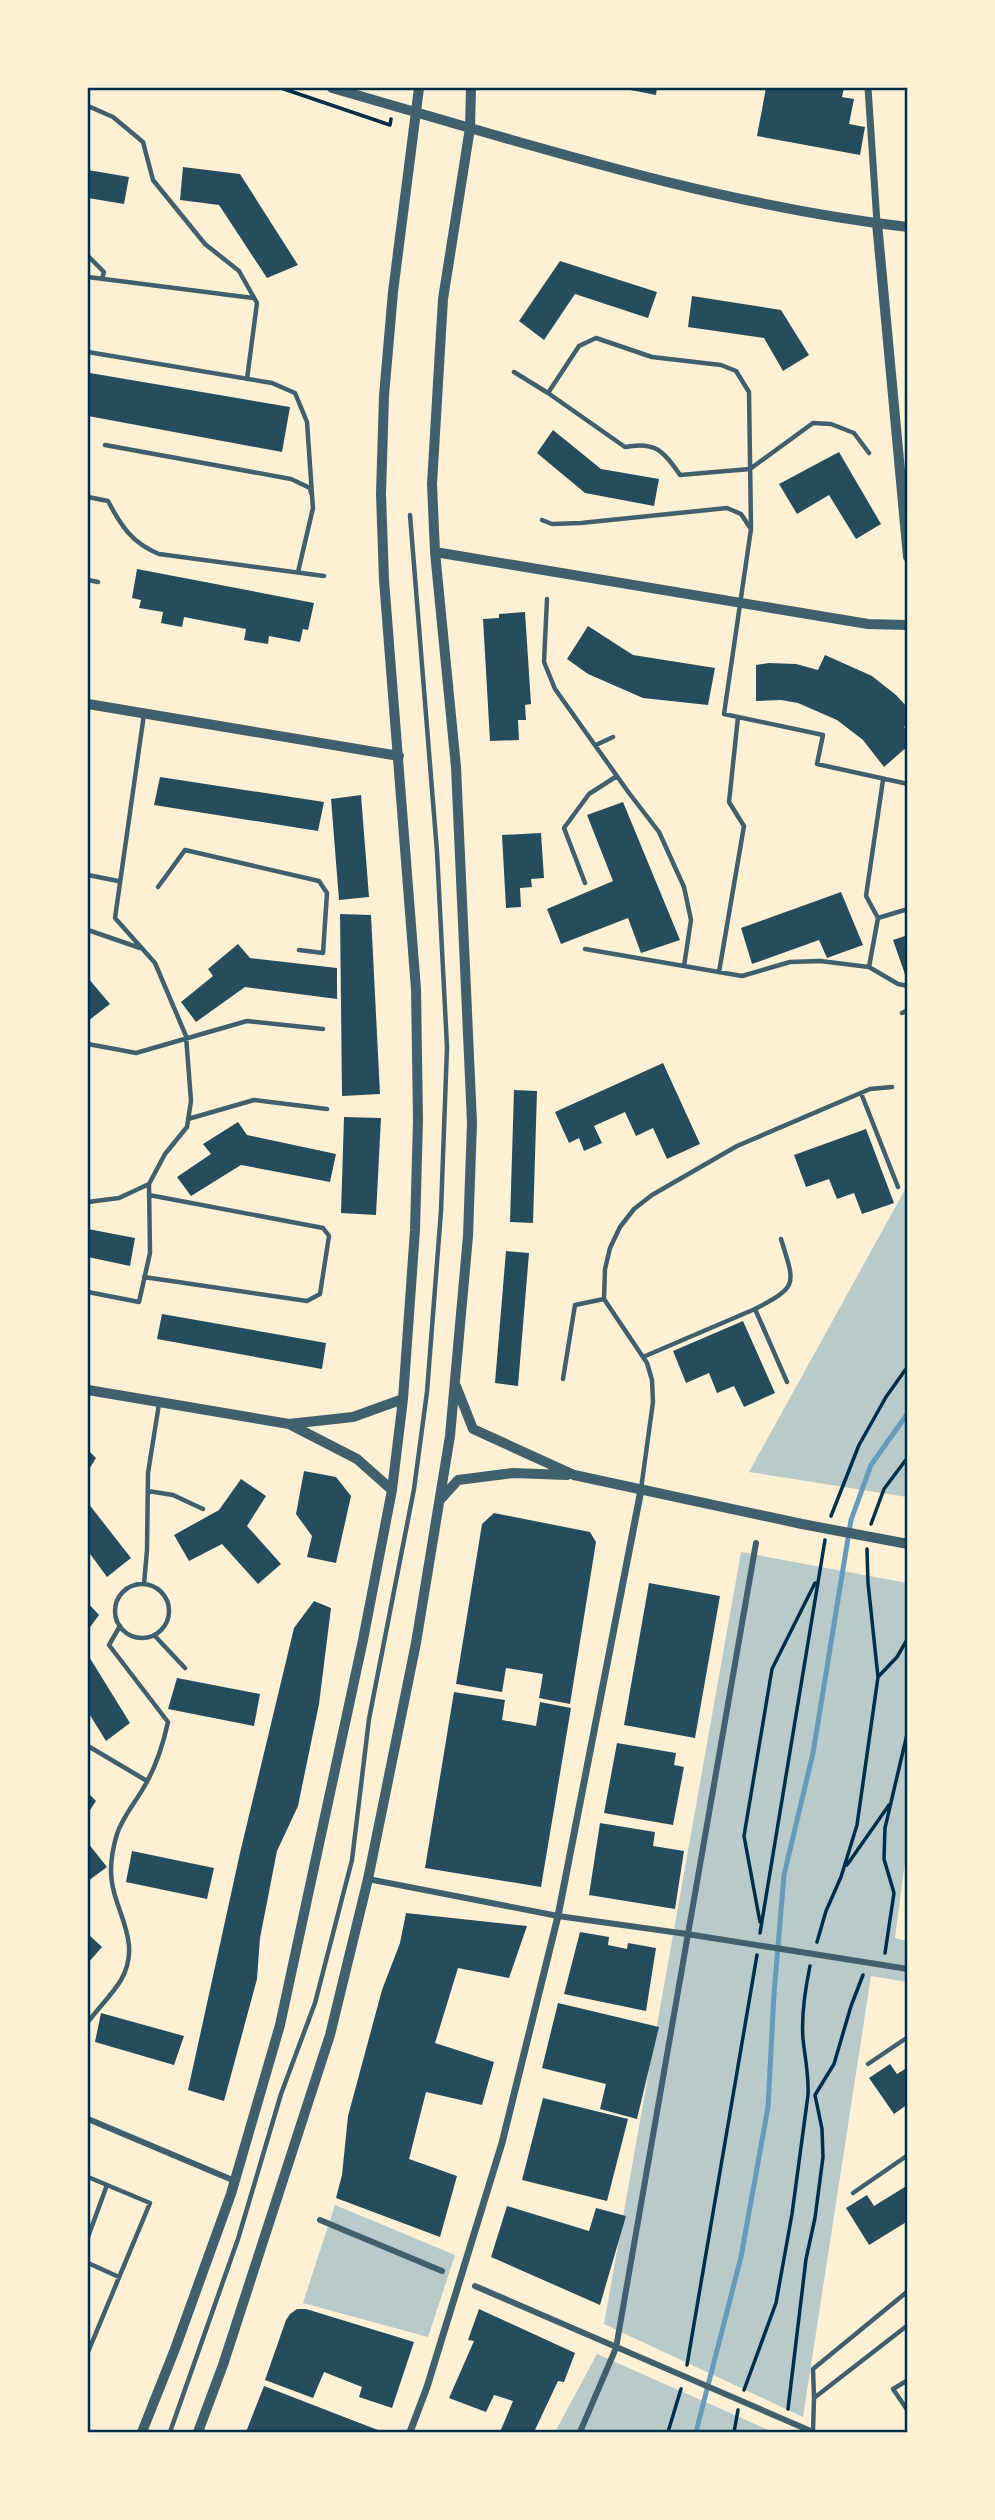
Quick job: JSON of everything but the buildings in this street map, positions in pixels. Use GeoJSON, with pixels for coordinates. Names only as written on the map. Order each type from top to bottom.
{"type":"FeatureCollection","features":[{"type":"Feature","properties":{"kind":"street"},"geometry":{"type":"LineString","coordinates":[[332,88],[605,166],[737,200],[908,227]]}},
{"type":"Feature","properties":{"kind":"street"},"geometry":{"type":"LineString","coordinates":[[142,2432],[175,2349],[235,2180],[280,2025],[328,1809],[392,1490],[403,1399],[415,1230],[418,1120],[416,989],[384,580],[381,494],[382,438],[393,292],[419,88]]}},
{"type":"Feature","properties":{"kind":"street"},"geometry":{"type":"LineString","coordinates":[[198,2432],[223,2365],[330,2035],[368,1879],[416,1643],[440,1500],[455,1384],[468,1236],[472,1123],[456,766],[435,552],[432,484],[443,299],[470,128],[471,88]]}},
{"type":"Feature","properties":{"kind":"street"},"geometry":{"type":"LineString","coordinates":[[868,88],[877,223],[908,556]]}},
{"type":"Feature","properties":{"kind":"street"},"geometry":{"type":"LineString","coordinates":[[435,552],[869,624],[908,625]]}},
{"type":"Feature","properties":{"kind":"street"},"geometry":{"type":"LineString","coordinates":[[88,704],[399,756]]}},
{"type":"Feature","properties":{"kind":"street"},"geometry":{"type":"LineString","coordinates":[[455,1384],[473,1429],[574,1475]]}},
{"type":"Feature","properties":{"kind":"street"},"geometry":{"type":"LineString","coordinates":[[88,1390],[289,1424],[353,1417],[403,1399]]}},
{"type":"Feature","properties":{"kind":"street"},"geometry":{"type":"LineString","coordinates":[[289,1424],[358,1460],[392,1490]]}},
{"type":"Feature","properties":{"kind":"street"},"geometry":{"type":"LineString","coordinates":[[440,1500],[458,1480],[513,1474],[574,1475],[802,1524],[905,1543]]}},
{"type":"Feature","properties":{"kind":"street"},"geometry":{"type":"LineString","coordinates":[[410,2432],[427,2388],[502,2143],[558,1916],[641,1490]]}},
{"type":"Feature","properties":{"kind":"street"},"geometry":{"type":"LineString","coordinates":[[580,2432],[616,2348],[756,1543]]}},
{"type":"Feature","properties":{"kind":"street"},"geometry":{"type":"LineString","coordinates":[[368,1879],[558,1916],[908,1969]]}},
{"type":"Feature","properties":{"kind":"street"},"geometry":{"type":"LineString","coordinates":[[88,2119],[235,2180]]}},
{"type":"Feature","properties":{"kind":"street"},"geometry":{"type":"LineString","coordinates":[[320,2220],[442,2271]]}},
{"type":"Feature","properties":{"kind":"street"},"geometry":{"type":"LineString","coordinates":[[475,2286],[813,2432]]}},
{"type":"Feature","properties":{"kind":"lane"},"geometry":{"type":"LineString","coordinates":[[88,106],[113,117],[143,142],[153,180],[205,244],[239,271],[257,303],[247,379]]}},
{"type":"Feature","properties":{"kind":"lane"},"geometry":{"type":"LineString","coordinates":[[88,256],[104,272],[102,279]]}},
{"type":"Feature","properties":{"kind":"lane"},"geometry":{"type":"LineString","coordinates":[[88,277],[254,298]]}},
{"type":"Feature","properties":{"kind":"lane"},"geometry":{"type":"LineString","coordinates":[[548,393],[579,346],[596,338],[652,357],[721,365],[736,371],[749,392],[751,529],[724,714],[822,735],[817,764],[908,784]]}},
{"type":"Feature","properties":{"kind":"lane"},"geometry":{"type":"LineString","coordinates":[[88,352],[272,383],[295,393],[307,422],[313,509],[298,572]]}},
{"type":"Feature","properties":{"kind":"lane"},"geometry":{"type":"LineString","coordinates":[[514,372],[625,447],[643,444],[666,454],[680,475],[750,469],[813,424],[831,424],[854,433],[869,453]]}},
{"type":"Feature","properties":{"kind":"lane"},"geometry":{"type":"LineString","coordinates":[[105,445],[291,479],[310,488],[313,509]]}},
{"type":"Feature","properties":{"kind":"lane"},"geometry":{"type":"LineString","coordinates":[[88,497],[108,501],[120,524],[142,547],[159,554],[324,576]]}},
{"type":"Feature","properties":{"kind":"lane"},"geometry":{"type":"LineString","coordinates":[[542,520],[552,524],[581,523],[727,508],[741,513],[751,529]]}},
{"type":"Feature","properties":{"kind":"lane"},"geometry":{"type":"LineString","coordinates":[[170,2432],[238,2239],[281,2094],[315,2003],[352,1860],[369,1718],[414,1489],[427,1392],[441,1211],[447,1047],[437,852],[410,515]]}},
{"type":"Feature","properties":{"kind":"lane"},"geometry":{"type":"LineString","coordinates":[[88,580],[98,582]]}},
{"type":"Feature","properties":{"kind":"lane"},"geometry":{"type":"LineString","coordinates":[[547,599],[544,662],[555,689],[659,832],[684,887],[691,920],[684,966]]}},
{"type":"Feature","properties":{"kind":"lane"},"geometry":{"type":"LineString","coordinates":[[88,1292],[139,1302],[150,1253],[149,1184],[165,1154],[187,1127],[191,1101],[186,1037],[155,964],[115,918],[118,881],[144,713]]}},
{"type":"Feature","properties":{"kind":"lane"},"geometry":{"type":"LineString","coordinates":[[719,972],[744,826],[729,802],[738,717]]}},
{"type":"Feature","properties":{"kind":"lane"},"geometry":{"type":"LineString","coordinates":[[596,745],[613,737]]}},
{"type":"Feature","properties":{"kind":"lane"},"geometry":{"type":"LineString","coordinates":[[585,883],[564,828],[589,794],[617,776]]}},
{"type":"Feature","properties":{"kind":"lane"},"geometry":{"type":"LineString","coordinates":[[869,967],[878,918],[866,896],[883,780]]}},
{"type":"Feature","properties":{"kind":"lane"},"geometry":{"type":"LineString","coordinates":[[158,887],[185,850],[319,881],[327,893],[323,953],[299,950]]}},
{"type":"Feature","properties":{"kind":"lane"},"geometry":{"type":"LineString","coordinates":[[88,875],[118,881]]}},
{"type":"Feature","properties":{"kind":"lane"},"geometry":{"type":"LineString","coordinates":[[878,918],[908,909]]}},
{"type":"Feature","properties":{"kind":"lane"},"geometry":{"type":"LineString","coordinates":[[88,930],[142,949]]}},
{"type":"Feature","properties":{"kind":"lane"},"geometry":{"type":"LineString","coordinates":[[585,949],[742,976],[790,962],[820,961],[869,967],[898,984],[908,986]]}},
{"type":"Feature","properties":{"kind":"lane"},"geometry":{"type":"LineString","coordinates":[[88,1044],[136,1053],[247,1021],[323,1029]]}},
{"type":"Feature","properties":{"kind":"lane"},"geometry":{"type":"LineString","coordinates":[[641,1490],[653,1402],[652,1380],[643,1357],[604,1298],[604,1276],[610,1248],[620,1227],[634,1209],[652,1195],[737,1146],[870,1089],[892,1087]]}},
{"type":"Feature","properties":{"kind":"lane"},"geometry":{"type":"LineString","coordinates":[[861,1093],[898,1187]]}},
{"type":"Feature","properties":{"kind":"lane"},"geometry":{"type":"LineString","coordinates":[[188,1119],[254,1100],[327,1109]]}},
{"type":"Feature","properties":{"kind":"lane"},"geometry":{"type":"LineString","coordinates":[[88,1202],[119,1198],[149,1184]]}},
{"type":"Feature","properties":{"kind":"lane"},"geometry":{"type":"LineString","coordinates":[[144,1277],[307,1301],[320,1294],[329,1236],[323,1228],[149,1195]]}},
{"type":"Feature","properties":{"kind":"lane"},"geometry":{"type":"LineString","coordinates":[[643,1357],[784,1294],[790,1284],[791,1271],[780,1239]]}},
{"type":"Feature","properties":{"kind":"lane"},"geometry":{"type":"LineString","coordinates":[[563,1379],[575,1306],[604,1298]]}},
{"type":"Feature","properties":{"kind":"lane"},"geometry":{"type":"LineString","coordinates":[[755,1309],[787,1382]]}},
{"type":"Feature","properties":{"kind":"lane"},"geometry":{"type":"LineString","coordinates":[[144,1584],[148,1473],[159,1404]]}},
{"type":"Feature","properties":{"kind":"lane"},"geometry":{"type":"LineString","coordinates":[[148,1491],[173,1495],[203,1510]]}},
{"type":"Feature","properties":{"kind":"lane"},"geometry":{"type":"LineString","coordinates":[[144,1584],[160,1591],[168,1606],[166,1623],[154,1635],[137,1637],[128,1634],[120,1626],[115,1612],[120,1595],[127,1588],[144,1584]]}},
{"type":"Feature","properties":{"kind":"lane"},"geometry":{"type":"LineString","coordinates":[[88,2022],[122,1978],[129,1952],[128,1930],[114,1892],[111,1870],[117,1834],[163,1748],[169,1722],[109,1645],[120,1626]]}},
{"type":"Feature","properties":{"kind":"lane"},"geometry":{"type":"LineString","coordinates":[[154,1635],[185,1668]]}},
{"type":"Feature","properties":{"kind":"lane"},"geometry":{"type":"LineString","coordinates":[[88,1746],[147,1781]]}},
{"type":"Feature","properties":{"kind":"lane"},"geometry":{"type":"LineString","coordinates":[[868,2064],[908,2037]]}},
{"type":"Feature","properties":{"kind":"lane"},"geometry":{"type":"LineString","coordinates":[[853,2193],[908,2155]]}},
{"type":"Feature","properties":{"kind":"lane"},"geometry":{"type":"LineString","coordinates":[[88,2177],[150,2203],[88,2352]]}},
{"type":"Feature","properties":{"kind":"lane"},"geometry":{"type":"LineString","coordinates":[[88,2237],[107,2185]]}},
{"type":"Feature","properties":{"kind":"lane"},"geometry":{"type":"LineString","coordinates":[[88,2263],[119,2277]]}},
{"type":"Feature","properties":{"kind":"lane"},"geometry":{"type":"LineString","coordinates":[[813,2432],[813,2368],[908,2291]]}},
{"type":"Feature","properties":{"kind":"lane"},"geometry":{"type":"LineString","coordinates":[[814,2398],[908,2325]]}},
{"type":"Feature","properties":{"kind":"lane"},"geometry":{"type":"LineString","coordinates":[[908,2380],[893,2389],[908,2411]]}},
{"type":"Feature","properties":{"kind":"path"},"geometry":{"type":"LineString","coordinates":[[828,1523],[859,1446],[886,1397],[908,1366]]}},
{"type":"Feature","properties":{"kind":"path"},"geometry":{"type":"LineString","coordinates":[[759,1939],[826,1534]]}},
{"type":"Feature","properties":{"kind":"path"},"geometry":{"type":"LineString","coordinates":[[761,1927],[744,1836],[772,1669],[817,1579]]}},
{"type":"Feature","properties":{"kind":"path"},"geometry":{"type":"LineString","coordinates":[[878,1677],[897,1657],[908,1637]]}},
{"type":"Feature","properties":{"kind":"path"},"geometry":{"type":"LineString","coordinates":[[883,1966],[894,1893],[884,1859],[884,1849],[890,1804],[908,1730]]}},
{"type":"Feature","properties":{"kind":"path"},"geometry":{"type":"LineString","coordinates":[[844,1869],[890,1804]]}},
{"type":"Feature","properties":{"kind":"path"},"geometry":{"type":"LineString","coordinates":[[685,2375],[757,1952]]}},
{"type":"Feature","properties":{"kind":"path"},"geometry":{"type":"LineString","coordinates":[[789,2422],[806,2259],[823,2157],[822,2129],[816,2095],[834,2064],[851,2006],[868,1963]]}},
{"type":"Feature","properties":{"kind":"path"},"geometry":{"type":"LineString","coordinates":[[808,2095],[816,2095]]}},
{"type":"Feature","properties":{"kind":"path"},"geometry":{"type":"LineString","coordinates":[[668,2432],[682,2388]]}},
{"type":"Feature","properties":{"kind":"shaded area"},"geometry":{"type":"Polygon","coordinates":[[[907,1186],[907,1497],[749,1472],[907,1186]]]}},
{"type":"Feature","properties":{"kind":"shaded area"},"geometry":{"type":"Polygon","coordinates":[[[741,1552],[907,1583],[908,1838],[895,1938],[907,1941],[907,1982],[871,1976],[803,2417],[604,2324],[741,1552]]]}},
{"type":"Feature","properties":{"kind":"shaded area"},"geometry":{"type":"Polygon","coordinates":[[[335,2205],[455,2255],[428,2337],[303,2303],[335,2205]]]}},
{"type":"Feature","properties":{"kind":"shaded area"},"geometry":{"type":"Polygon","coordinates":[[[597,2354],[773,2432],[555,2432],[597,2354]]]}},
{"type":"Feature","properties":{"kind":"waterway"},"geometry":{"type":"LineString","coordinates":[[696,2432],[741,2257],[768,2107],[784,1875],[813,1753],[851,1520],[871,1465],[908,1413]]}}]}
